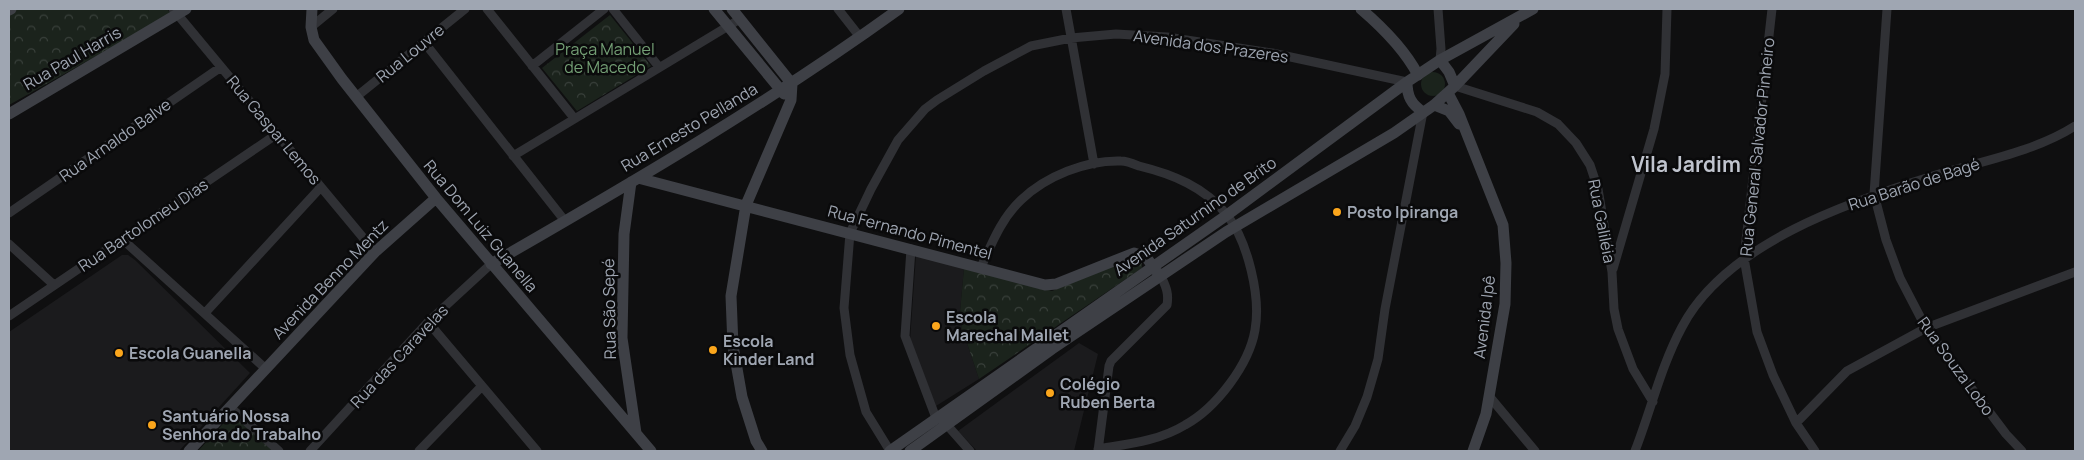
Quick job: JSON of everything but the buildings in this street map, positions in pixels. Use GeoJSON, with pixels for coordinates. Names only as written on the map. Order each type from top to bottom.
{"type":"FeatureCollection","features":[{"type":"Feature","properties":{"kind":"street","name":"Rua Dom Luiz Guanella"},"geometry":{"type":"LineString","coordinates":[[312,9],[311,27],[314,40],[356,97],[436,198],[649,450]]}},
{"type":"Feature","properties":{"kind":"street"},"geometry":{"type":"LineString","coordinates":[[311,27],[333,9]]}},
{"type":"Feature","properties":{"kind":"street","name":"Rua Louvre"},"geometry":{"type":"LineString","coordinates":[[356,97],[465,9]]}},
{"type":"Feature","properties":{"kind":"street"},"geometry":{"type":"LineString","coordinates":[[487,9],[574,118]]}},
{"type":"Feature","properties":{"kind":"street"},"geometry":{"type":"LineString","coordinates":[[532,66],[604,9]]}},
{"type":"Feature","properties":{"kind":"street"},"geometry":{"type":"LineString","coordinates":[[613,9],[659,67]]}},
{"type":"Feature","properties":{"kind":"street"},"geometry":{"type":"LineString","coordinates":[[714,9],[780,91],[791,100]]}},
{"type":"Feature","properties":{"kind":"street"},"geometry":{"type":"LineString","coordinates":[[732,9],[792,84],[791,100],[746,205],[731,296],[733,346],[742,397],[762,451]]}},
{"type":"Feature","properties":{"kind":"street"},"geometry":{"type":"LineString","coordinates":[[838,9],[860,36]]}},
{"type":"Feature","properties":{"kind":"street","name":"Rua Ernesto Pellanda"},"geometry":{"type":"LineString","coordinates":[[491,264],[635,180],[792,84],[899,9]]}},
{"type":"Feature","properties":{"kind":"street"},"geometry":{"type":"LineString","coordinates":[[1066,9],[1094,164]]}},
{"type":"Feature","properties":{"kind":"street"},"geometry":{"type":"LineString","coordinates":[[1361,9],[1392,40],[1418,75]]}},
{"type":"Feature","properties":{"kind":"street"},"geometry":{"type":"LineString","coordinates":[[1438,9],[1440,60]]}},
{"type":"Feature","properties":{"kind":"street","name":"Avenida Saturnino de Brito"},"geometry":{"type":"LineString","coordinates":[[890,451],[1227,215],[1407,82],[1440,60],[1533,9]]}},
{"type":"Feature","properties":{"kind":"street"},"geometry":{"type":"LineString","coordinates":[[1612,272],[1654,129],[1662,92],[1667,56],[1667,9]]}},
{"type":"Feature","properties":{"kind":"street","name":"Rua General Salvador Pinheiro"},"geometry":{"type":"LineString","coordinates":[[1772,9],[1744,258],[1757,332],[1773,376],[1796,423],[1815,451]]}},
{"type":"Feature","properties":{"kind":"street","name":"Rua Souza Lobo"},"geometry":{"type":"LineString","coordinates":[[1887,9],[1874,194],[1891,255],[1900,278],[1926,328],[2000,427],[2022,451]]}},
{"type":"Feature","properties":{"kind":"street","name":"Rua Gaspar Lemos"},"geometry":{"type":"LineString","coordinates":[[179,11],[221,67],[375,252]]}},
{"type":"Feature","properties":{"kind":"street","name":"Rua Paul Harris"},"geometry":{"type":"LineString","coordinates":[[9,114],[179,11]]}},
{"type":"Feature","properties":{"kind":"street","name":"Avenida Saturnino de Brito"},"geometry":{"type":"LineString","coordinates":[[910,451],[1057,345],[1234,227],[1394,133],[1434,105],[1451,90],[1522,15]]}},
{"type":"Feature","properties":{"kind":"street"},"geometry":{"type":"LineString","coordinates":[[513,156],[740,19]]}},
{"type":"Feature","properties":{"kind":"street","name":"Avenida dos Prazeres"},"geometry":{"type":"LineString","coordinates":[[890,451],[866,412],[850,355],[844,308],[850,233],[870,189],[898,140],[925,109],[984,71],[1031,46],[1071,38],[1116,34],[1167,37],[1272,53],[1407,82]]}},
{"type":"Feature","properties":{"kind":"street"},"geometry":{"type":"LineString","coordinates":[[424,42],[565,221]]}},
{"type":"Feature","properties":{"kind":"street","name":"Avenida Ipê"},"geometry":{"type":"LineString","coordinates":[[1440,60],[1449,72],[1451,90],[1459,114],[1486,177],[1503,225],[1506,263],[1505,304],[1484,422],[1473,451]]}},
{"type":"Feature","properties":{"kind":"street","name":"Rua Arnaldo Balve"},"geometry":{"type":"LineString","coordinates":[[9,213],[221,67]]}},
{"type":"Feature","properties":{"kind":"street"},"geometry":{"type":"LineString","coordinates":[[1340,451],[1355,426],[1378,359],[1385,309],[1423,112],[1410,100],[1407,92],[1407,82]]}},
{"type":"Feature","properties":{"kind":"street","name":"Rua Galiléia"},"geometry":{"type":"LineString","coordinates":[[1451,90],[1538,112],[1558,124],[1576,143],[1590,165],[1598,189],[1612,272],[1614,309],[1618,329],[1633,369],[1653,402]]}},
{"type":"Feature","properties":{"kind":"street","name":"Avenida Ipê"},"geometry":{"type":"LineString","coordinates":[[1434,105],[1448,111],[1465,131]]}},
{"type":"Feature","properties":{"kind":"street","name":"Rua Barão de Bagé"},"geometry":{"type":"LineString","coordinates":[[1635,451],[1673,346],[1690,313],[1715,283],[1744,258],[1800,226],[1874,194],[2027,148],[2075,126]]}},
{"type":"Feature","properties":{"kind":"street","name":"Rua Bartolomeu Dias"},"geometry":{"type":"LineString","coordinates":[[9,316],[277,134]]}},
{"type":"Feature","properties":{"kind":"street"},"geometry":{"type":"LineString","coordinates":[[980,267],[998,228],[1011,210],[1024,197],[1054,177],[1094,164],[1122,161],[1162,172],[1197,188],[1227,215],[1248,260],[1256,295],[1255,330],[1241,367],[1222,395],[1186,425],[1154,439],[1098,450],[1111,360],[1167,305],[1167,288],[1160,276]]}},
{"type":"Feature","properties":{"kind":"street","name":"Rua Fernando Pimentel"},"geometry":{"type":"LineString","coordinates":[[635,180],[746,205],[1051,285],[1134,252],[1146,257],[1160,276]]}},
{"type":"Feature","properties":{"kind":"street","name":"Rua São Sepé"},"geometry":{"type":"LineString","coordinates":[[635,180],[624,234],[622,338],[636,435]]}},
{"type":"Feature","properties":{"kind":"street"},"geometry":{"type":"LineString","coordinates":[[205,313],[321,187]]}},
{"type":"Feature","properties":{"kind":"street","name":"Avenida Benno Mentz"},"geometry":{"type":"LineString","coordinates":[[189,451],[375,252],[436,198]]}},
{"type":"Feature","properties":{"kind":"street"},"geometry":{"type":"LineString","coordinates":[[122,239],[266,368]]}},
{"type":"Feature","properties":{"kind":"street"},"geometry":{"type":"LineString","coordinates":[[9,244],[54,285]]}},
{"type":"Feature","properties":{"kind":"street"},"geometry":{"type":"LineString","coordinates":[[911,249],[906,336],[936,418],[970,451]]}},
{"type":"Feature","properties":{"kind":"street","name":"Rua das Caravelas"},"geometry":{"type":"LineString","coordinates":[[310,451],[428,322],[491,264]]}},
{"type":"Feature","properties":{"kind":"street"},"geometry":{"type":"LineString","coordinates":[[1796,423],[1847,371],[1926,328],[2075,272]]}},
{"type":"Feature","properties":{"kind":"street"},"geometry":{"type":"LineString","coordinates":[[428,322],[537,451]]}},
{"type":"Feature","properties":{"kind":"street"},"geometry":{"type":"LineString","coordinates":[[420,451],[482,386]]}},
{"type":"Feature","properties":{"kind":"street"},"geometry":{"type":"LineString","coordinates":[[1489,396],[1536,451]]}},
{"type":"Feature","properties":{"kind":"street"},"geometry":{"type":"LineString","coordinates":[[230,407],[279,451]]}},
{"type":"Feature","properties":{"kind":"shaded area","name":"Escola Guanella"},"geometry":{"type":"Polygon","coordinates":[[[122,255],[128,255],[135,260],[250,373],[179,451],[9,451],[9,332],[122,255]]]}},
{"type":"Feature","properties":{"kind":"shaded area","name":"Escola Marechal Mallet"},"geometry":{"type":"Polygon","coordinates":[[[916,255],[964,268],[960,312],[963,343],[967,343],[979,379],[936,406],[910,340],[916,255]]]}},
{"type":"Feature","properties":{"kind":"shaded area","name":"Colégio Ruben Berta"},"geometry":{"type":"Polygon","coordinates":[[[1079,343],[1098,354],[1074,451],[977,451],[958,431],[1079,343]]]}},
{"type":"Feature","properties":{"kind":"green space"},"geometry":{"type":"Polygon","coordinates":[[[18,9],[167,9],[171,14],[9,105],[9,14],[18,9]]]}},
{"type":"Feature","properties":{"kind":"green space","name":"Praça Manuel de Macedo"},"geometry":{"type":"Polygon","coordinates":[[[610,15],[651,66],[577,111],[542,68],[610,15]]]}},
{"type":"Feature","properties":{"kind":"green space"},"geometry":{"type":"Polygon","coordinates":[[[1433,72],[1438,73],[1444,79],[1444,89],[1438,95],[1433,96],[1428,95],[1422,89],[1421,84],[1422,79],[1428,73],[1433,72]]]}},
{"type":"Feature","properties":{"kind":"green space"},"geometry":{"type":"Polygon","coordinates":[[[1134,257],[1142,260],[1142,268],[979,379],[967,343],[963,343],[960,312],[964,268],[1052,291],[1134,257]]]}},
{"type":"Feature","properties":{"kind":"green space"},"geometry":{"type":"Polygon","coordinates":[[[233,413],[274,451],[198,451],[233,413]]]}},
{"type":"Feature","properties":{"kind":"place","name":"Posto Ipiranga"},"geometry":{"type":"Point","coordinates":[1337,212]}},
{"type":"Feature","properties":{"kind":"place","name":"Escola Marechal Mallet"},"geometry":{"type":"Point","coordinates":[936,326]}},
{"type":"Feature","properties":{"kind":"place","name":"Escola Kinder Land"},"geometry":{"type":"Point","coordinates":[713,350]}},
{"type":"Feature","properties":{"kind":"place","name":"Escola Guanella"},"geometry":{"type":"Point","coordinates":[119,353]}},
{"type":"Feature","properties":{"kind":"place","name":"Colégio Ruben Berta"},"geometry":{"type":"Point","coordinates":[1050,393]}},
{"type":"Feature","properties":{"kind":"place","name":"Santuário Nossa Senhora do Trabalho"},"geometry":{"type":"Point","coordinates":[152,425]}},
{"type":"Feature","properties":{"kind":"district","name":"Vila Jardim"},"geometry":{"type":"Point","coordinates":[1686,165]}}]}
